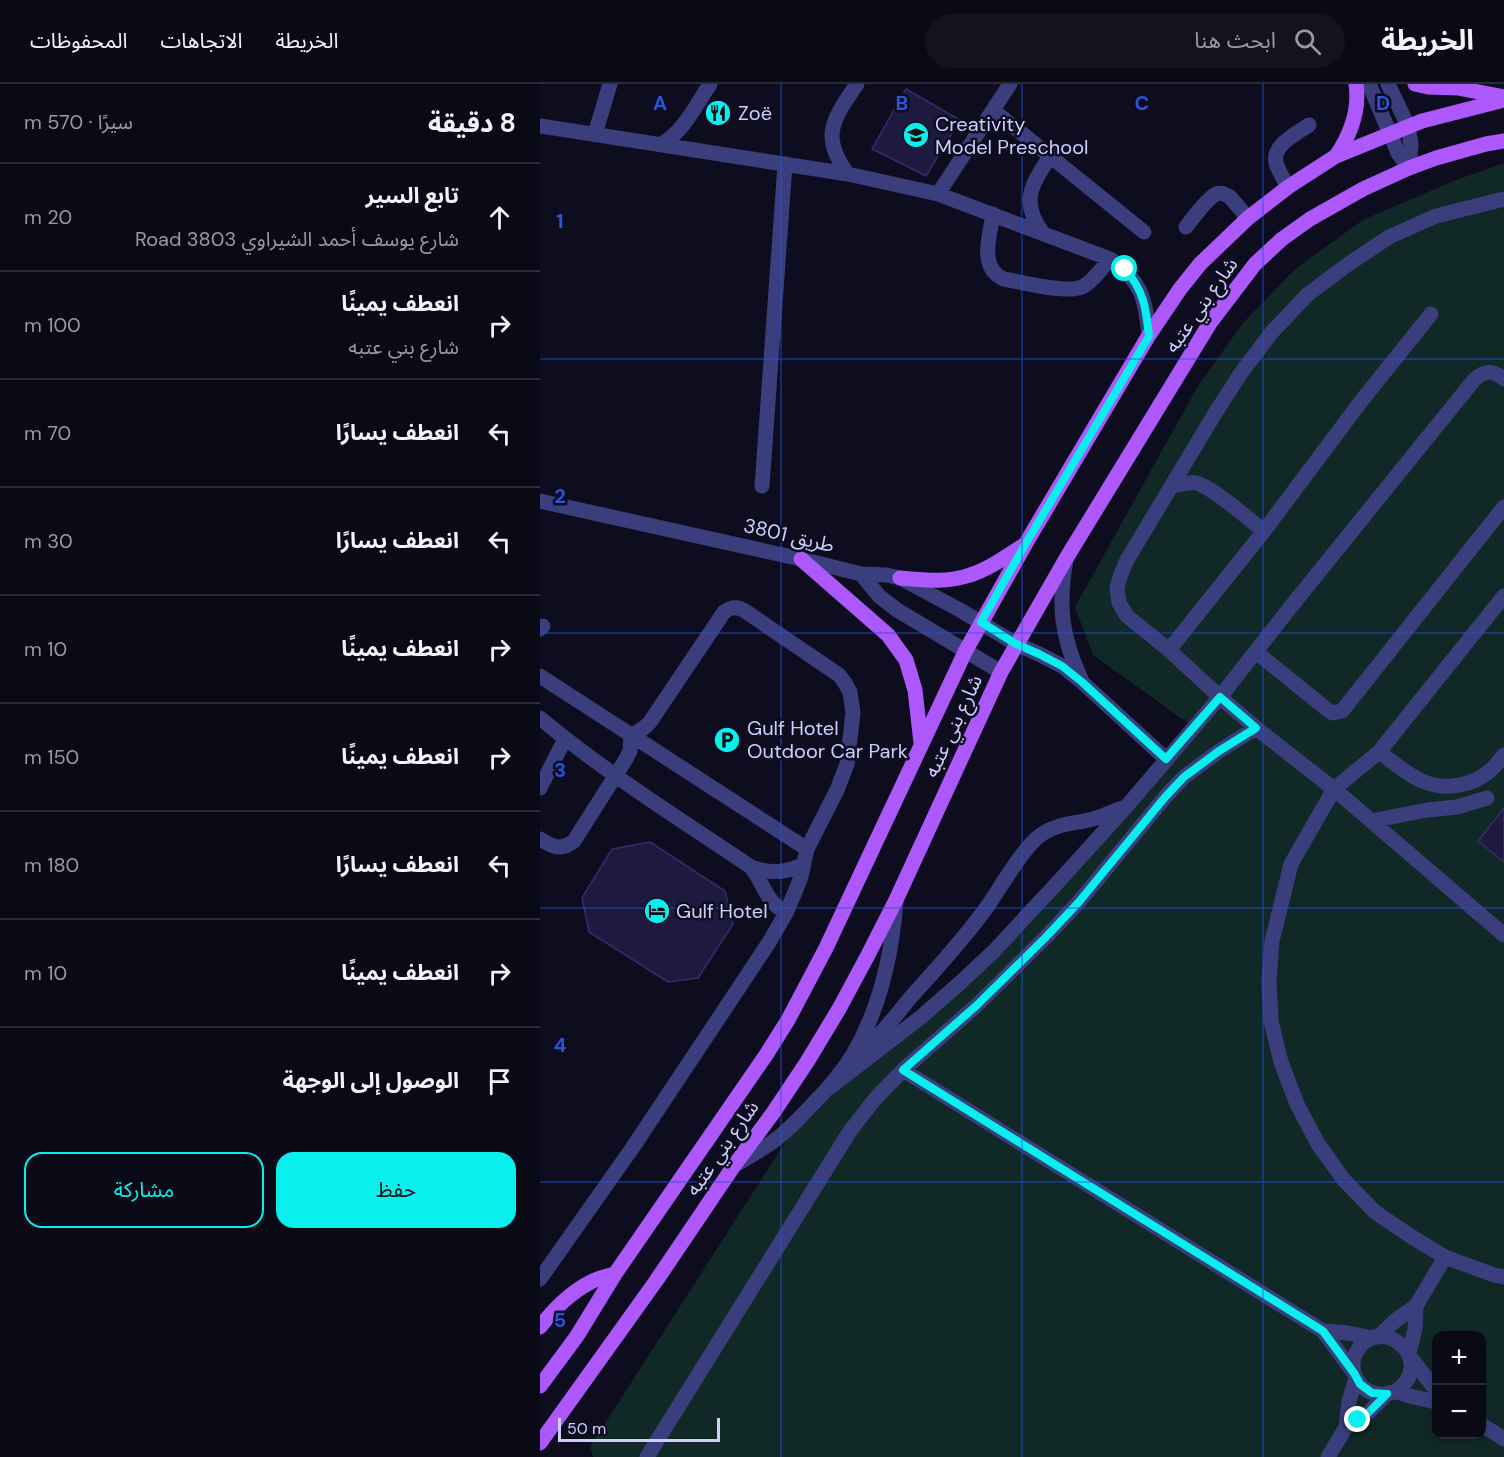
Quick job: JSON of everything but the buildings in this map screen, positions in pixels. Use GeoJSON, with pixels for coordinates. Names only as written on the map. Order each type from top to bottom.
{"type":"FeatureCollection","features":[{"type":"Feature","properties":{"kind":"main road"},"geometry":{"type":"LineString","coordinates":[[1336,156],[1346,141],[1354,120],[1358,93],[1356,84]]}},
{"type":"Feature","properties":{"kind":"main road"},"geometry":{"type":"LineString","coordinates":[[1415,84],[1458,88],[1504,98]]}},
{"type":"Feature","properties":{"kind":"main road","name":"شارع بني عتبه"},"geometry":{"type":"LineString","coordinates":[[540,1386],[577,1336],[615,1274],[788,1020],[826,948],[921,744],[981,622],[1149,336],[1180,289],[1200,264],[1248,218],[1288,187],[1336,156],[1422,121],[1504,98]]}},
{"type":"Feature","properties":{"kind":"main road","name":"شارع بني عتبه"},"geometry":{"type":"LineString","coordinates":[[540,1448],[544,1437],[656,1281],[807,1062],[854,982],[896,900],[1016,644],[1210,323],[1256,264],[1282,239],[1310,219],[1363,189],[1409,168],[1436,158],[1504,141]]}},
{"type":"Feature","properties":{"kind":"main road"},"geometry":{"type":"LineString","coordinates":[[900,578],[931,581],[969,576],[986,569],[1026,543]]}},
{"type":"Feature","properties":{"kind":"main road"},"geometry":{"type":"LineString","coordinates":[[801,559],[888,635],[906,660],[915,690],[921,744]]}},
{"type":"Feature","properties":{"kind":"main road"},"geometry":{"type":"LineString","coordinates":[[540,1327],[550,1314],[576,1292],[592,1281],[615,1274]]}},
{"type":"Feature","properties":{"kind":"street"},"geometry":{"type":"LineString","coordinates":[[595,134],[609,84]]}},
{"type":"Feature","properties":{"kind":"street"},"geometry":{"type":"LineString","coordinates":[[662,144],[681,128],[710,84]]}},
{"type":"Feature","properties":{"kind":"street"},"geometry":{"type":"LineString","coordinates":[[848,174],[838,161],[832,146],[832,130],[836,115],[857,84]]}},
{"type":"Feature","properties":{"kind":"street"},"geometry":{"type":"LineString","coordinates":[[938,195],[1010,84]]}},
{"type":"Feature","properties":{"kind":"street"},"geometry":{"type":"LineString","coordinates":[[1369,84],[1398,153],[1409,168]]}},
{"type":"Feature","properties":{"kind":"street"},"geometry":{"type":"LineString","coordinates":[[1388,84],[1408,126],[1411,145],[1409,168]]}},
{"type":"Feature","properties":{"kind":"street"},"geometry":{"type":"LineString","coordinates":[[993,110],[1144,232]]}},
{"type":"Feature","properties":{"kind":"street"},"geometry":{"type":"LineString","coordinates":[[1288,187],[1277,166],[1275,154],[1282,144],[1309,125]]}},
{"type":"Feature","properties":{"kind":"street"},"geometry":{"type":"LineString","coordinates":[[540,126],[848,174],[938,195],[1110,259],[1125,269],[1136,282],[1147,312],[1149,336]]}},
{"type":"Feature","properties":{"kind":"street"},"geometry":{"type":"LineString","coordinates":[[1043,233],[1033,218],[1030,200],[1036,177],[1050,157]]}},
{"type":"Feature","properties":{"kind":"street"},"geometry":{"type":"LineString","coordinates":[[762,486],[785,164]]}},
{"type":"Feature","properties":{"kind":"street"},"geometry":{"type":"LineString","coordinates":[[1186,227],[1210,198],[1217,194],[1226,194],[1230,197],[1248,218]]}},
{"type":"Feature","properties":{"kind":"street"},"geometry":{"type":"LineString","coordinates":[[1504,199],[1436,216],[1389,237],[1347,265],[1307,296],[1272,332],[1241,373],[1127,560],[1117,588],[1119,603],[1127,616],[1256,728],[1334,789],[1504,935]]}},
{"type":"Feature","properties":{"kind":"street"},"geometry":{"type":"LineString","coordinates":[[993,214],[988,264],[997,276],[1004,279],[1076,290],[1090,281],[1110,259]]}},
{"type":"Feature","properties":{"kind":"street"},"geometry":{"type":"LineString","coordinates":[[1168,650],[1264,531],[1362,400],[1431,314]]}},
{"type":"Feature","properties":{"kind":"street"},"geometry":{"type":"LineString","coordinates":[[733,1167],[772,1143],[829,1088],[921,1017],[961,982],[1018,926],[1126,807],[1220,697],[1474,380],[1487,372],[1494,372],[1504,379]]}},
{"type":"Feature","properties":{"kind":"street"},"geometry":{"type":"LineString","coordinates":[[1173,486],[1185,482],[1198,483],[1210,489],[1264,531]]}},
{"type":"Feature","properties":{"kind":"street","name":"طريق 3801"},"geometry":{"type":"LineString","coordinates":[[540,501],[861,574],[900,578]]}},
{"type":"Feature","properties":{"kind":"street"},"geometry":{"type":"LineString","coordinates":[[1256,652],[1329,711],[1333,713],[1342,711],[1504,507]]}},
{"type":"Feature","properties":{"kind":"street"},"geometry":{"type":"LineString","coordinates":[[1067,557],[1062,582],[1063,625],[1071,658],[1082,682]]}},
{"type":"Feature","properties":{"kind":"street"},"geometry":{"type":"LineString","coordinates":[[861,574],[879,596],[897,610],[1001,672]]}},
{"type":"Feature","properties":{"kind":"street"},"geometry":{"type":"LineString","coordinates":[[900,578],[981,622],[1016,644],[1054,662],[1082,682],[1166,759]]}},
{"type":"Feature","properties":{"kind":"street"},"geometry":{"type":"LineString","coordinates":[[1501,606],[1379,752],[1334,789],[1290,864],[1272,941],[1269,981],[1271,1021],[1281,1062],[1297,1104],[1318,1144],[1344,1180],[1375,1212],[1412,1237],[1445,1257],[1504,1277]]}},
{"type":"Feature","properties":{"kind":"street"},"geometry":{"type":"LineString","coordinates":[[540,1279],[686,1069],[786,913],[801,877],[806,856],[847,764],[853,713],[850,692],[839,675],[745,611],[734,607],[724,612],[650,722],[638,733],[631,735]]}},
{"type":"Feature","properties":{"kind":"street"},"geometry":{"type":"LineString","coordinates":[[540,676],[631,735],[806,856]]}},
{"type":"Feature","properties":{"kind":"street"},"geometry":{"type":"LineString","coordinates":[[540,718],[616,776],[751,867],[773,873],[784,872],[806,856]]}},
{"type":"Feature","properties":{"kind":"street"},"geometry":{"type":"LineString","coordinates":[[647,1457],[850,1131],[875,1099],[903,1070],[976,1006],[1045,938],[1078,903],[1184,777],[1219,751],[1256,728]]}},
{"type":"Feature","properties":{"kind":"street"},"geometry":{"type":"LineString","coordinates":[[540,839],[556,847],[568,845],[574,841],[627,759],[631,735]]}},
{"type":"Feature","properties":{"kind":"street"},"geometry":{"type":"LineString","coordinates":[[540,788],[565,739]]}},
{"type":"Feature","properties":{"kind":"street"},"geometry":{"type":"LineString","coordinates":[[1379,752],[1422,781],[1446,786],[1458,785],[1481,777],[1491,770],[1504,755]]}},
{"type":"Feature","properties":{"kind":"street"},"geometry":{"type":"LineString","coordinates":[[1371,821],[1427,810],[1457,807],[1487,798]]}},
{"type":"Feature","properties":{"kind":"street"},"geometry":{"type":"LineString","coordinates":[[848,1062],[869,1046],[936,971],[986,909],[1027,849],[1039,836],[1053,827],[1097,818],[1126,807]]}},
{"type":"Feature","properties":{"kind":"street"},"geometry":{"type":"LineString","coordinates":[[751,867],[759,877],[768,898],[786,913]]}},
{"type":"Feature","properties":{"kind":"street"},"geometry":{"type":"LineString","coordinates":[[829,1088],[852,1057],[867,1027],[878,996],[893,932],[896,900]]}},
{"type":"Feature","properties":{"kind":"street"},"geometry":{"type":"LineString","coordinates":[[903,1070],[1323,1331],[1365,1389],[1372,1393],[1391,1393],[1432,1401]]}},
{"type":"Feature","properties":{"kind":"street"},"geometry":{"type":"LineString","coordinates":[[1328,1457],[1346,1427],[1355,1375],[1353,1367],[1355,1355],[1362,1345],[1416,1306],[1445,1257]]}},
{"type":"Feature","properties":{"kind":"street"},"geometry":{"type":"LineString","coordinates":[[1346,1427],[1402,1387],[1410,1373],[1409,1355],[1415,1329],[1416,1306]]}},
{"type":"Feature","properties":{"kind":"street"},"geometry":{"type":"LineString","coordinates":[[1323,1331],[1392,1338],[1404,1347],[1433,1385]]}},
{"type":"Feature","properties":{"kind":"street"},"geometry":{"type":"LineString","coordinates":[[1486,1428],[1504,1439]]}},
{"type":"Feature","properties":{"kind":"green space"},"geometry":{"type":"Polygon","coordinates":[[[1504,163],[1504,1457],[593,1457],[590,1447],[793,1130],[1038,905],[1192,726],[1093,655],[1075,607],[1198,386],[1243,323],[1295,269],[1363,220],[1456,180],[1504,163]]]}},
{"type":"Feature","properties":{"kind":"place","name":"Zoë"},"geometry":{"type":"Point","coordinates":[718,113]}},
{"type":"Feature","properties":{"kind":"place","name":"Creativity Model Preschool"},"geometry":{"type":"Point","coordinates":[916,135]}},
{"type":"Feature","properties":{"kind":"place","name":"Gulf Hotel Outdoor Car Park"},"geometry":{"type":"Point","coordinates":[727,740]}},
{"type":"Feature","properties":{"kind":"place","name":"Gulf Hotel"},"geometry":{"type":"Point","coordinates":[657,911]}},
{"type":"Feature","properties":{"kind":"route"},"geometry":{"type":"LineString","coordinates":[[1125,269],[1136,282],[1142,297],[1147,312],[1149,336],[981,622],[1016,644],[1062,666],[1166,759],[1220,697],[1256,728],[1219,751],[1184,777],[1078,903],[1045,938],[976,1006],[903,1070],[1323,1331],[1365,1389],[1372,1393],[1387,1394],[1358,1420]]}}]}
